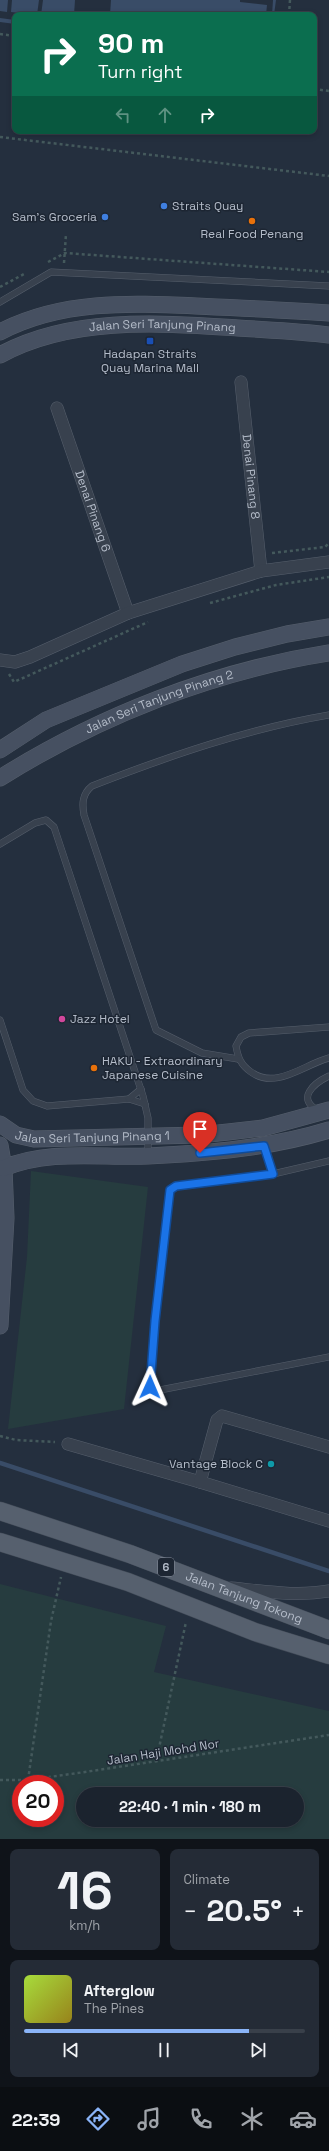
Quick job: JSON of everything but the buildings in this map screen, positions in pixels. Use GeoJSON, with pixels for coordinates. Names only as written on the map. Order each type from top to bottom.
{"type":"FeatureCollection","features":[{"type":"Feature","properties":{"kind":"main road","name":"Jalan Tanjung Tokong"},"geometry":{"type":"LineString","coordinates":[[0,1511],[130,1554],[220,1587],[329,1630]]}},
{"type":"Feature","properties":{"kind":"main road","name":"6"},"geometry":{"type":"LineString","coordinates":[[0,1542],[128,1582],[255,1632],[329,1655]]}},
{"type":"Feature","properties":{"kind":"street","name":"Jalan Seri Tanjung Pinang"},"geometry":{"type":"LineString","coordinates":[[0,332],[28,319],[49,312],[103,305],[136,303],[257,308],[329,313]]}},
{"type":"Feature","properties":{"kind":"street","name":"Jalan Seri Tanjung Pinang"},"geometry":{"type":"LineString","coordinates":[[0,355],[51,334],[107,326],[203,326],[325,336]]}},
{"type":"Feature","properties":{"kind":"street","name":"Denai Pinang 8"},"geometry":{"type":"LineString","coordinates":[[241,382],[261,571]]}},
{"type":"Feature","properties":{"kind":"street","name":"Denai Pinang 6"},"geometry":{"type":"LineString","coordinates":[[57,408],[128,613]]}},
{"type":"Feature","properties":{"kind":"street"},"geometry":{"type":"LineString","coordinates":[[1,660],[15,662],[30,657],[128,613],[261,571],[329,562]]}},
{"type":"Feature","properties":{"kind":"street","name":"Jalan Seri Tanjung Pinang 2"},"geometry":{"type":"LineString","coordinates":[[0,750],[46,720],[182,664],[250,643],[287,634],[329,627]]}},
{"type":"Feature","properties":{"kind":"street","name":"Jalan Seri Tanjung Pinang 2"},"geometry":{"type":"LineString","coordinates":[[0,778],[92,726],[177,693],[258,666],[329,653]]}},
{"type":"Feature","properties":{"kind":"street","name":"Jalan Seri Tanjung Pinang 1"},"geometry":{"type":"LineString","coordinates":[[0,1124],[16,1136],[34,1139],[200,1135],[263,1128],[326,1111]]}},
{"type":"Feature","properties":{"kind":"street","name":"Jalan Seri Tanjung Pinang 1"},"geometry":{"type":"LineString","coordinates":[[4,1168],[20,1161],[38,1157],[148,1156],[226,1151],[264,1146],[329,1130]]}},
{"type":"Feature","properties":{"kind":"street"},"geometry":{"type":"LineString","coordinates":[[0,1145],[4,1168],[6,1218],[0,1326]]}},
{"type":"Feature","properties":{"kind":"street"},"geometry":{"type":"LineString","coordinates":[[200,1482],[217,1420],[222,1416],[329,1447]]}},
{"type":"Feature","properties":{"kind":"street"},"geometry":{"type":"LineString","coordinates":[[68,1444],[329,1521]]}},
{"type":"Feature","properties":{"kind":"street"},"geometry":{"type":"LineString","coordinates":[[220,1587],[288,1594],[307,1594],[329,1591]]}},
{"type":"Feature","properties":{"kind":"lane"},"geometry":{"type":"LineString","coordinates":[[0,302],[51,272],[329,286]]}},
{"type":"Feature","properties":{"kind":"lane"},"geometry":{"type":"LineString","coordinates":[[238,1059],[202,1053],[156,1030],[84,815],[83,798],[86,791],[92,786],[204,746],[304,719],[329,715]]}},
{"type":"Feature","properties":{"kind":"lane"},"geometry":{"type":"LineString","coordinates":[[0,844],[35,823],[46,820],[54,827],[141,1089],[145,1104],[148,1156]]}},
{"type":"Feature","properties":{"kind":"lane"},"geometry":{"type":"LineString","coordinates":[[0,1020],[23,1090],[33,1101],[47,1106],[129,1098],[145,1104]]}},
{"type":"Feature","properties":{"kind":"lane"},"geometry":{"type":"LineString","coordinates":[[329,1027],[249,1033],[241,1037],[236,1046],[238,1059],[245,1068],[264,1079],[277,1079],[329,1058]]}},
{"type":"Feature","properties":{"kind":"lane"},"geometry":{"type":"LineString","coordinates":[[326,1111],[312,1106],[308,1098],[309,1091],[316,1082],[329,1076]]}},
{"type":"Feature","properties":{"kind":"lane"},"geometry":{"type":"LineString","coordinates":[[129,1098],[141,1089]]}},
{"type":"Feature","properties":{"kind":"lane"},"geometry":{"type":"LineString","coordinates":[[264,1146],[273,1174]]}},
{"type":"Feature","properties":{"kind":"lane"},"geometry":{"type":"LineString","coordinates":[[329,1161],[273,1174],[176,1186],[170,1190],[155,1321],[150,1387],[155,1390],[160,1390],[329,1357]]}},
{"type":"Feature","properties":{"kind":"path"},"geometry":{"type":"LineString","coordinates":[[289,12],[290,0]]}},
{"type":"Feature","properties":{"kind":"path"},"geometry":{"type":"LineString","coordinates":[[0,34],[12,36]]}},
{"type":"Feature","properties":{"kind":"path"},"geometry":{"type":"LineString","coordinates":[[317,89],[329,91]]}},
{"type":"Feature","properties":{"kind":"path"},"geometry":{"type":"LineString","coordinates":[[0,137],[329,176]]}},
{"type":"Feature","properties":{"kind":"path"},"geometry":{"type":"LineString","coordinates":[[75,146],[75,152]]}},
{"type":"Feature","properties":{"kind":"path"},"geometry":{"type":"LineString","coordinates":[[62,273],[66,234]]}},
{"type":"Feature","properties":{"kind":"path"},"geometry":{"type":"LineString","coordinates":[[45,263],[64,253],[329,272]]}},
{"type":"Feature","properties":{"kind":"path"},"geometry":{"type":"LineString","coordinates":[[0,287],[26,273]]}},
{"type":"Feature","properties":{"kind":"path"},"geometry":{"type":"LineString","coordinates":[[259,554],[325,547],[329,543]]}},
{"type":"Feature","properties":{"kind":"path"},"geometry":{"type":"LineString","coordinates":[[207,603],[276,585],[329,577]]}},
{"type":"Feature","properties":{"kind":"path"},"geometry":{"type":"LineString","coordinates":[[1,660],[14,682],[154,619]]}},
{"type":"Feature","properties":{"kind":"path"},"geometry":{"type":"LineString","coordinates":[[0,1436],[68,1444]]}},
{"type":"Feature","properties":{"kind":"path"},"geometry":{"type":"LineString","coordinates":[[29,1775],[51,1621],[64,1562]]}},
{"type":"Feature","properties":{"kind":"path"},"geometry":{"type":"LineString","coordinates":[[156,1762],[189,1606]]}},
{"type":"Feature","properties":{"kind":"path","name":"Jalan Haji Mohd Nor"},"geometry":{"type":"LineString","coordinates":[[64,1775],[329,1735]]}},
{"type":"Feature","properties":{"kind":"path","name":"Jalan Haji Mohd Nor"},"geometry":{"type":"LineString","coordinates":[[0,1780],[12,1780]]}},
{"type":"Feature","properties":{"kind":"green space"},"geometry":{"type":"Polygon","coordinates":[[[31,1171],[148,1187],[124,1409],[8,1429],[27,1257],[31,1171]]]}},
{"type":"Feature","properties":{"kind":"green space"},"geometry":{"type":"Polygon","coordinates":[[[0,1584],[166,1626],[154,1672],[329,1711],[329,1839],[0,1839],[0,1584]]]}},
{"type":"Feature","properties":{"kind":"water"},"geometry":{"type":"Polygon","coordinates":[[[0,0],[276,0],[274,12],[12,12],[12,24],[0,22],[0,0]]]}},
{"type":"Feature","properties":{"kind":"pier"},"geometry":{"type":"Polygon","coordinates":[[[8,0],[12,0],[12,20],[0,18],[0,11],[7,12],[8,0]]]}},
{"type":"Feature","properties":{"kind":"pier"},"geometry":{"type":"Polygon","coordinates":[[[39,0],[43,0],[41,12],[37,12],[39,0]]]}},
{"type":"Feature","properties":{"kind":"pier"},"geometry":{"type":"Polygon","coordinates":[[[75,0],[111,0],[110,12],[74,12],[75,0]]]}},
{"type":"Feature","properties":{"kind":"pier"},"geometry":{"type":"Polygon","coordinates":[[[240,0],[273,0],[272,12],[266,12],[267,5],[240,2],[240,0]]]}},
{"type":"Feature","properties":{"kind":"waterway"},"geometry":{"type":"LineString","coordinates":[[0,1463],[329,1571]]}},
{"type":"Feature","properties":{"kind":"place","name":"Straits Quay"},"geometry":{"type":"Point","coordinates":[164,206]}},
{"type":"Feature","properties":{"kind":"place","name":"Sam's Groceria"},"geometry":{"type":"Point","coordinates":[105,217]}},
{"type":"Feature","properties":{"kind":"place","name":"Real Food Penang"},"geometry":{"type":"Point","coordinates":[252,221]}},
{"type":"Feature","properties":{"kind":"place","name":"Hadapan Straits Quay Marina Mall"},"geometry":{"type":"Point","coordinates":[150,341]}},
{"type":"Feature","properties":{"kind":"place","name":"Jazz Hotel"},"geometry":{"type":"Point","coordinates":[62,1019]}},
{"type":"Feature","properties":{"kind":"place","name":"HAKU - Extraordinary Japanese Cuisine"},"geometry":{"type":"Point","coordinates":[94,1068]}},
{"type":"Feature","properties":{"kind":"place","name":"Vantage Block C"},"geometry":{"type":"Point","coordinates":[271,1464]}},
{"type":"Feature","properties":{"kind":"route"},"geometry":{"type":"LineString","coordinates":[[150,1387],[155,1321],[170,1190],[176,1186],[273,1174],[264,1146],[200,1153]]}}]}
